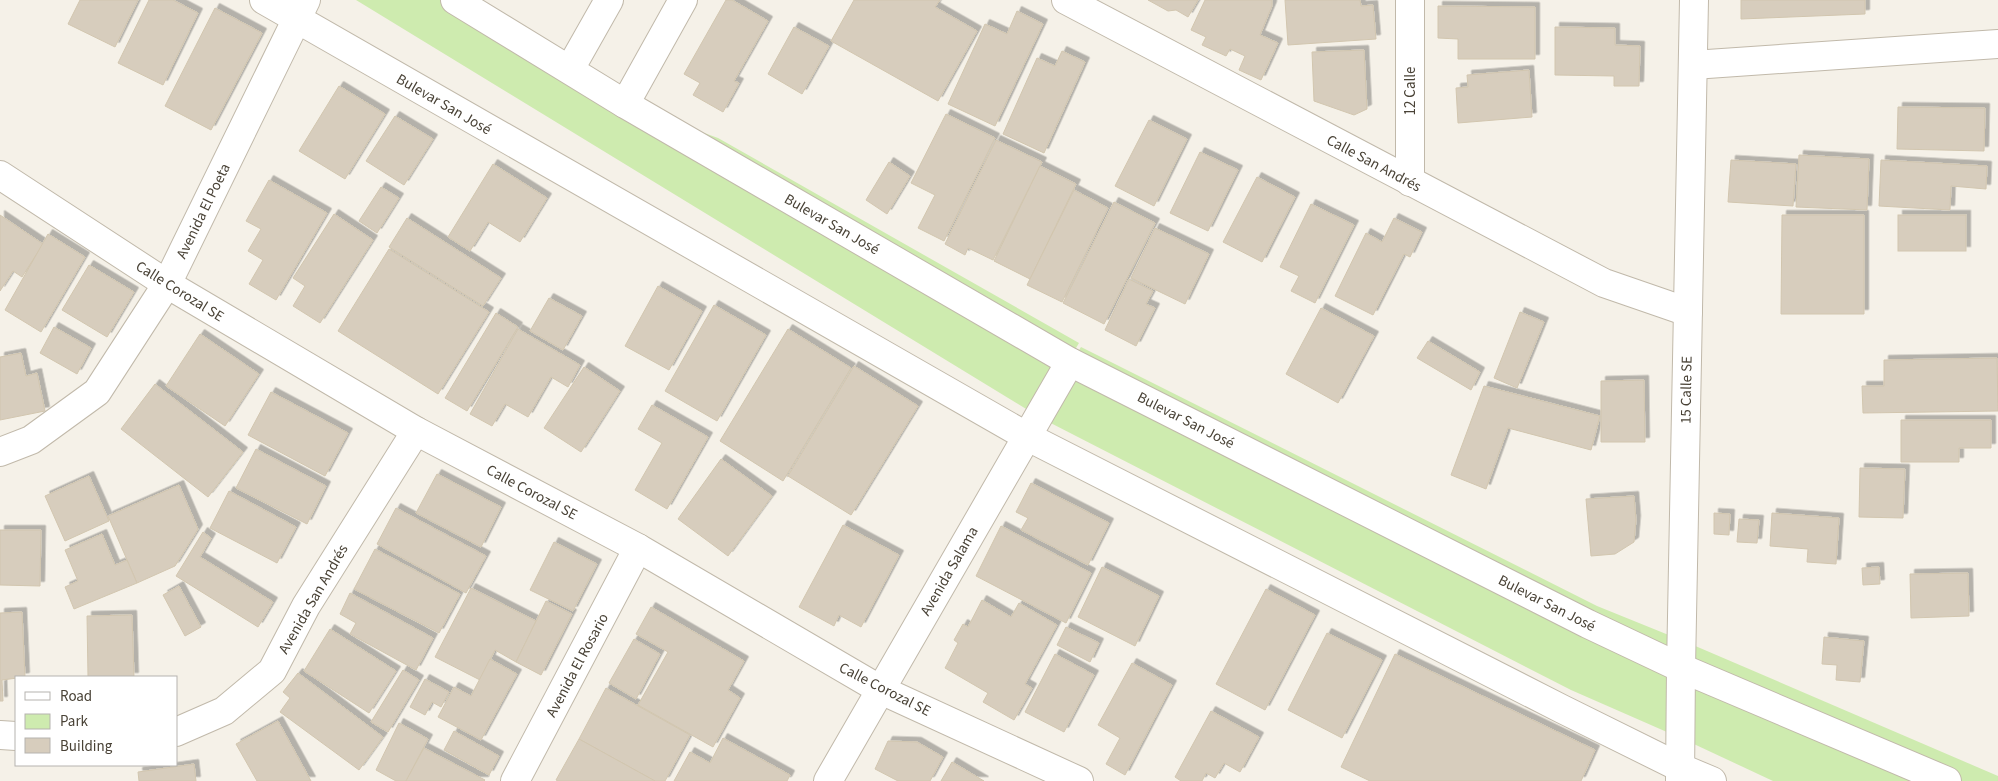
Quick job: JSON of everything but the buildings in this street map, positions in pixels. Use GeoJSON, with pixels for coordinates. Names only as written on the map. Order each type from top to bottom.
{"type":"FeatureCollection","features":[{"type":"Feature","properties":{"kind":"street","name":"Bulevar San José"},"geometry":{"type":"LineString","coordinates":[[264,0],[301,10],[1026,436],[1680,775],[1712,781]]}},
{"type":"Feature","properties":{"kind":"street","name":"Bulevar San José"},"geometry":{"type":"LineString","coordinates":[[455,0],[625,104],[1070,362],[1579,620],[1681,668],[1947,781]]}},
{"type":"Feature","properties":{"kind":"street"},"geometry":{"type":"LineString","coordinates":[[570,69],[609,0]]}},
{"type":"Feature","properties":{"kind":"street"},"geometry":{"type":"LineString","coordinates":[[625,104],[683,0]]}},
{"type":"Feature","properties":{"kind":"street","name":"Calle San Andrés"},"geometry":{"type":"LineString","coordinates":[[1066,0],[1604,283],[1688,312]]}},
{"type":"Feature","properties":{"kind":"street","name":"12 Calle"},"geometry":{"type":"LineString","coordinates":[[1410,0],[1410,182]]}},
{"type":"Feature","properties":{"kind":"street","name":"15 Calle SE"},"geometry":{"type":"LineString","coordinates":[[1680,775],[1694,0]]}},
{"type":"Feature","properties":{"kind":"street","name":"Avenida El Poeta"},"geometry":{"type":"LineString","coordinates":[[0,452],[31,440],[97,392],[167,284],[301,10]]}},
{"type":"Feature","properties":{"kind":"street"},"geometry":{"type":"LineString","coordinates":[[1693,64],[1998,44]]}},
{"type":"Feature","properties":{"kind":"street","name":"Calle Corozal SE"},"geometry":{"type":"LineString","coordinates":[[0,175],[167,284],[416,431],[638,548],[881,690],[1079,781]]}},
{"type":"Feature","properties":{"kind":"street","name":"Avenida Salama"},"geometry":{"type":"LineString","coordinates":[[828,781],[1070,362]]}},
{"type":"Feature","properties":{"kind":"street","name":"Avenida San Andrés"},"geometry":{"type":"LineString","coordinates":[[178,731],[224,711],[272,670],[306,606],[416,431]]}},
{"type":"Feature","properties":{"kind":"street","name":"Avenida El Rosario"},"geometry":{"type":"LineString","coordinates":[[515,781],[638,548]]}},
{"type":"Feature","properties":{"kind":"street"},"geometry":{"type":"LineString","coordinates":[[0,735],[15,736]]}},
{"type":"Feature","properties":{"kind":"green space"},"geometry":{"type":"Polygon","coordinates":[[[356,0],[475,0],[625,104],[718,138],[1079,343],[1036,415],[356,0]]]}},
{"type":"Feature","properties":{"kind":"green space"},"geometry":{"type":"Polygon","coordinates":[[[1081,347],[1597,606],[1681,640],[1676,736],[1571,690],[1037,416],[1081,347]]]}},
{"type":"Feature","properties":{"kind":"green space"},"geometry":{"type":"Polygon","coordinates":[[[1686,642],[1998,776],[1998,781],[1773,781],[1681,738],[1686,642]]]}}]}
